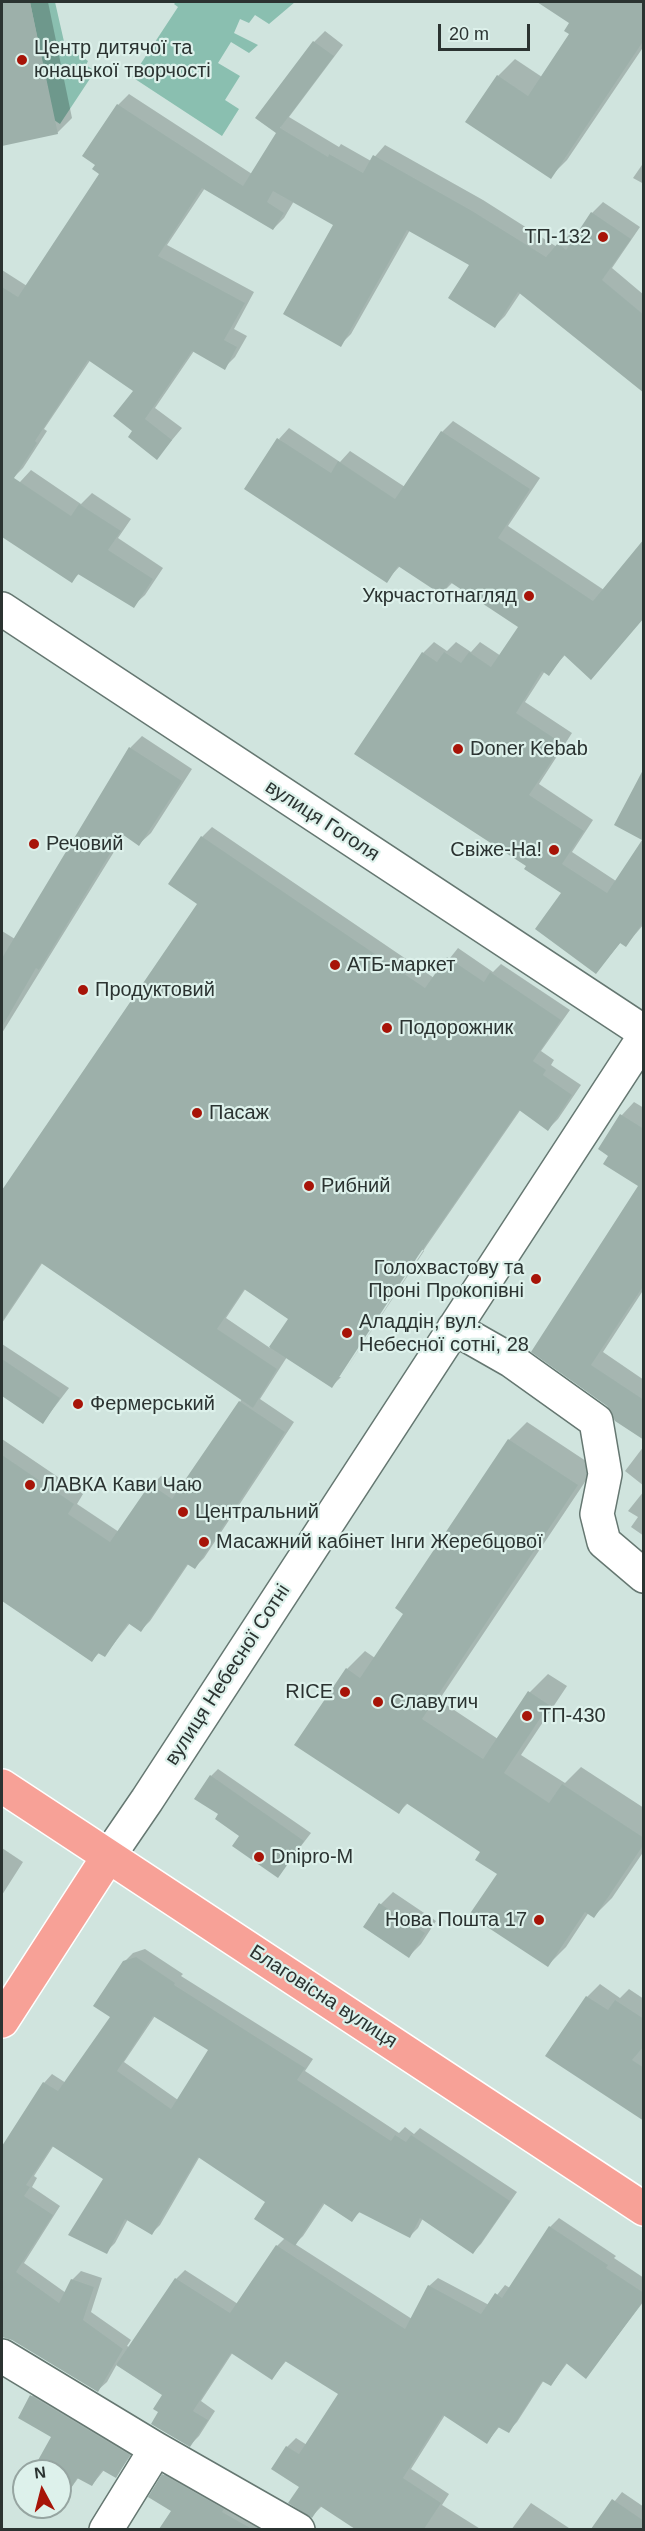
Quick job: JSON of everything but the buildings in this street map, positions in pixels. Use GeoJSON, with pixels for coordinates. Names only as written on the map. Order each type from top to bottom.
{"type":"FeatureCollection","features":[{"type":"Feature","properties":{"kind":"main road","name":"Благовісна вулиця"},"geometry":{"type":"LineString","coordinates":[[2,1786],[644,2209]]}},
{"type":"Feature","properties":{"kind":"main road","name":"вулиця Небесної Сотні"},"geometry":{"type":"LineString","coordinates":[[2,2021],[108,1857]]}},
{"type":"Feature","properties":{"kind":"street","name":"вулиця Гоголя"},"geometry":{"type":"LineString","coordinates":[[2,609],[644,1032]]}},
{"type":"Feature","properties":{"kind":"street","name":"вулиця Небесної Сотні"},"geometry":{"type":"LineString","coordinates":[[108,1857],[644,1037]]}},
{"type":"Feature","properties":{"kind":"street"},"geometry":{"type":"LineString","coordinates":[[454,1328],[512,1361],[596,1421],[605,1474],[597,1514],[604,1542],[644,1576]]}},
{"type":"Feature","properties":{"kind":"street"},"geometry":{"type":"LineString","coordinates":[[2,2356],[156,2449],[298,2529]]}},
{"type":"Feature","properties":{"kind":"street"},"geometry":{"type":"LineString","coordinates":[[106,2529],[156,2449]]}},
{"type":"Feature","properties":{"kind":"green space"},"geometry":{"type":"Polygon","coordinates":[[[30,2],[55,2],[65,46],[88,61],[86,65],[95,71],[60,124],[54,120],[30,2]]]}},
{"type":"Feature","properties":{"kind":"green space"},"geometry":{"type":"Polygon","coordinates":[[[176,2],[295,2],[269,24],[255,15],[249,23],[240,19],[234,33],[258,45],[249,53],[231,42],[218,63],[240,76],[225,100],[239,109],[222,136],[132,77],[178,7],[174,4],[176,2]]]}},
{"type":"Feature","properties":{"kind":"place","name":"Центр дитячої та юнацької творчості"},"geometry":{"type":"Point","coordinates":[22,60]}},
{"type":"Feature","properties":{"kind":"place","name":"ТП-132"},"geometry":{"type":"Point","coordinates":[603,237]}},
{"type":"Feature","properties":{"kind":"place","name":"Укрчастотнагляд"},"geometry":{"type":"Point","coordinates":[529,596]}},
{"type":"Feature","properties":{"kind":"place","name":"Doner Kebab"},"geometry":{"type":"Point","coordinates":[458,749]}},
{"type":"Feature","properties":{"kind":"place","name":"Речовий"},"geometry":{"type":"Point","coordinates":[34,844]}},
{"type":"Feature","properties":{"kind":"place","name":"Свіже-На!"},"geometry":{"type":"Point","coordinates":[554,850]}},
{"type":"Feature","properties":{"kind":"place","name":"АТБ-маркет"},"geometry":{"type":"Point","coordinates":[335,965]}},
{"type":"Feature","properties":{"kind":"place","name":"Продуктовий"},"geometry":{"type":"Point","coordinates":[83,990]}},
{"type":"Feature","properties":{"kind":"place","name":"Подорожник"},"geometry":{"type":"Point","coordinates":[387,1028]}},
{"type":"Feature","properties":{"kind":"place","name":"Пасаж"},"geometry":{"type":"Point","coordinates":[197,1113]}},
{"type":"Feature","properties":{"kind":"place","name":"Рибний"},"geometry":{"type":"Point","coordinates":[309,1186]}},
{"type":"Feature","properties":{"kind":"place","name":"Голохвастову та Проні Прокопівні"},"geometry":{"type":"Point","coordinates":[536,1279]}},
{"type":"Feature","properties":{"kind":"place","name":"Аладдін, вул. Небесної сотні, 28"},"geometry":{"type":"Point","coordinates":[347,1333]}},
{"type":"Feature","properties":{"kind":"place","name":"Фермерський"},"geometry":{"type":"Point","coordinates":[78,1404]}},
{"type":"Feature","properties":{"kind":"place","name":"ЛАВКА Кави Чаю"},"geometry":{"type":"Point","coordinates":[30,1485]}},
{"type":"Feature","properties":{"kind":"place","name":"Центральний"},"geometry":{"type":"Point","coordinates":[183,1512]}},
{"type":"Feature","properties":{"kind":"place","name":"Масажний кабінет Інги Жеребцової"},"geometry":{"type":"Point","coordinates":[204,1542]}},
{"type":"Feature","properties":{"kind":"place","name":"RICE"},"geometry":{"type":"Point","coordinates":[345,1692]}},
{"type":"Feature","properties":{"kind":"place","name":"Славутич"},"geometry":{"type":"Point","coordinates":[378,1702]}},
{"type":"Feature","properties":{"kind":"place","name":"ТП-430"},"geometry":{"type":"Point","coordinates":[527,1716]}},
{"type":"Feature","properties":{"kind":"place","name":"Dnipro-M"},"geometry":{"type":"Point","coordinates":[259,1857]}},
{"type":"Feature","properties":{"kind":"place","name":"Нова Пошта 17"},"geometry":{"type":"Point","coordinates":[539,1920]}}]}
